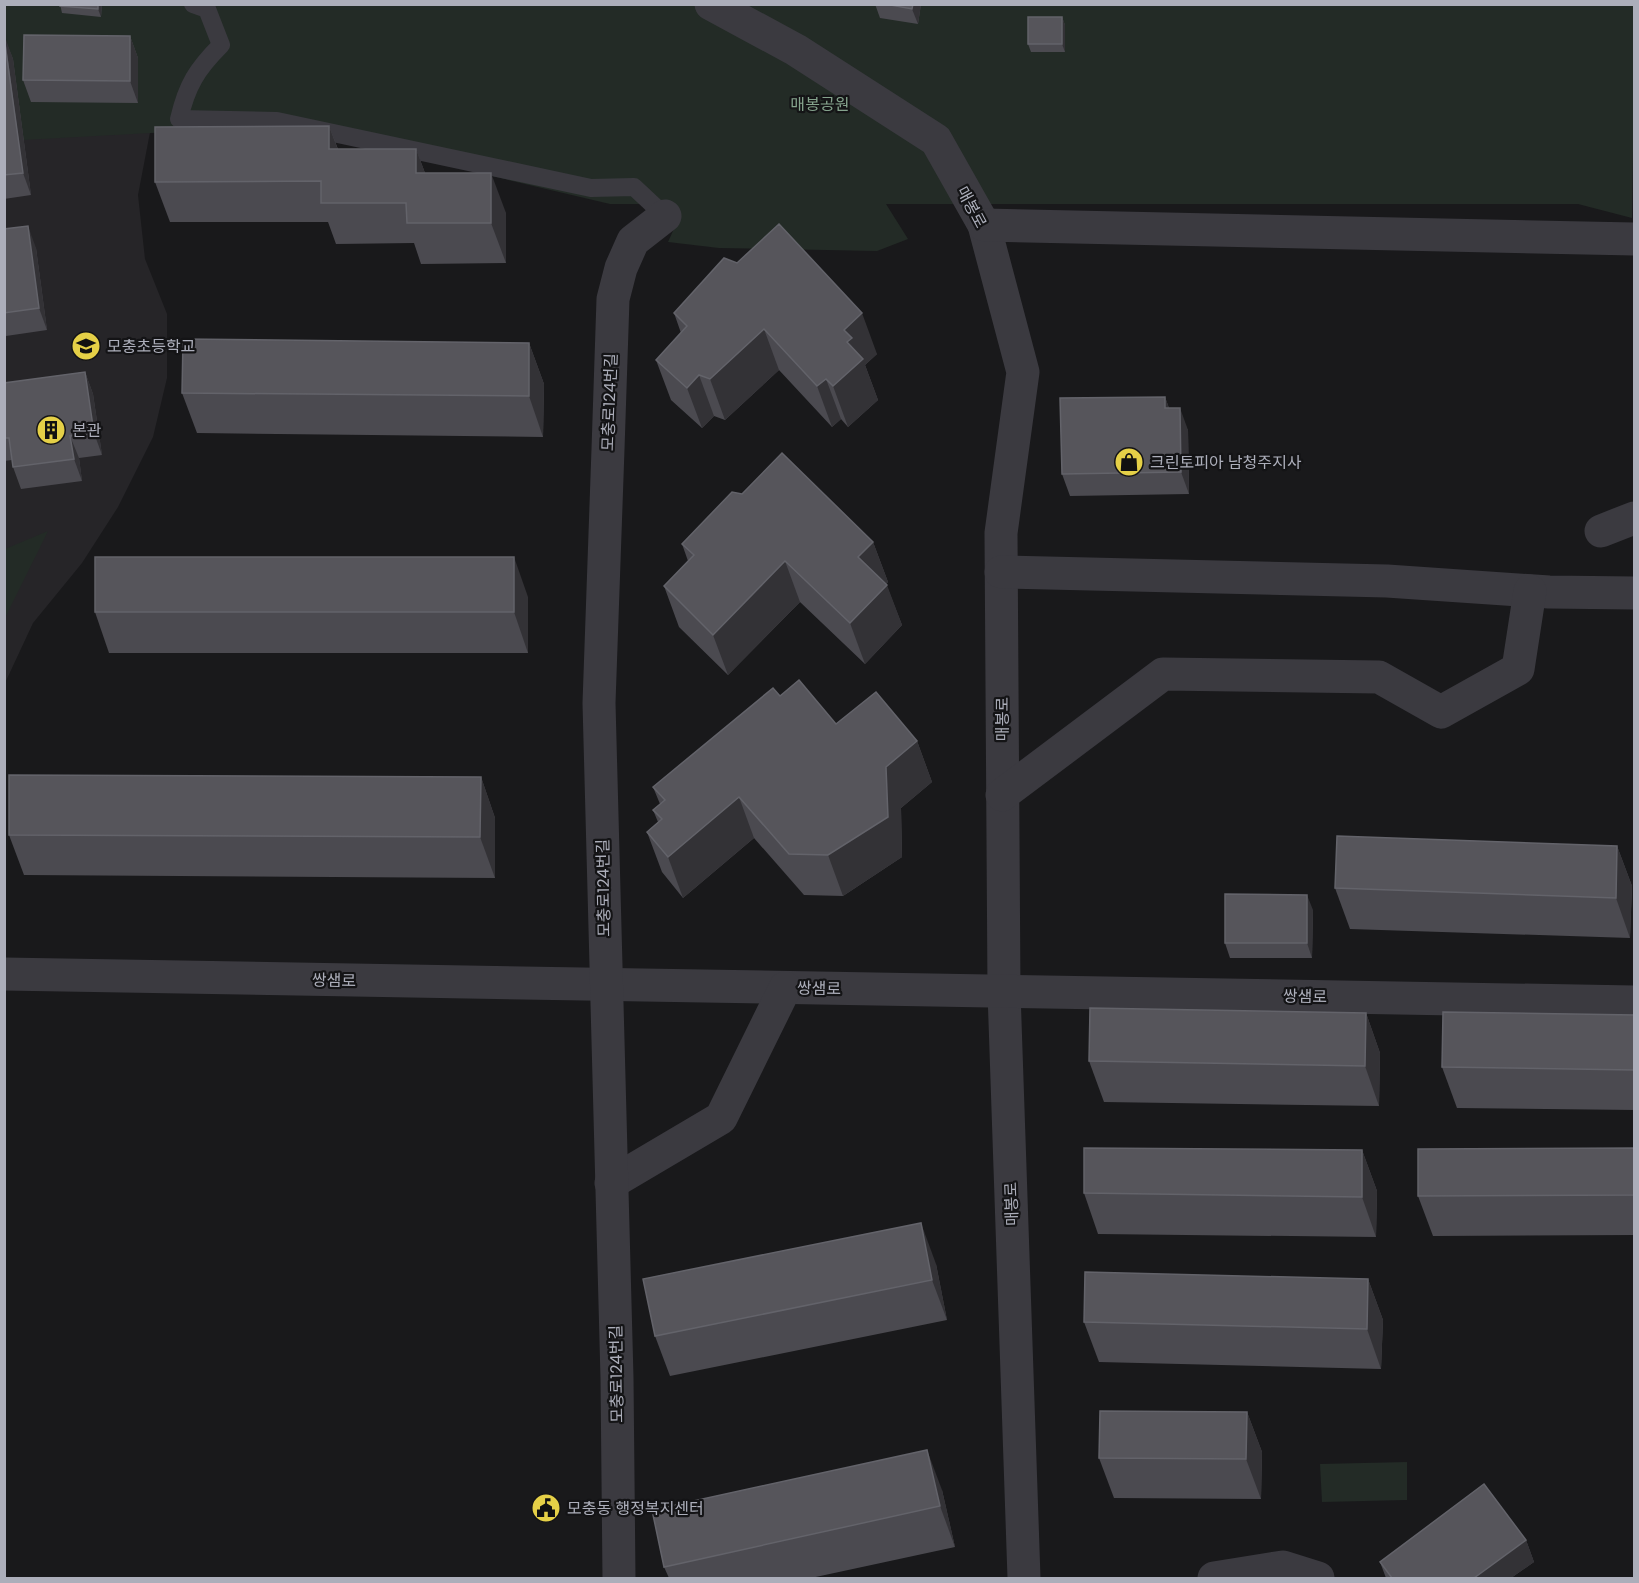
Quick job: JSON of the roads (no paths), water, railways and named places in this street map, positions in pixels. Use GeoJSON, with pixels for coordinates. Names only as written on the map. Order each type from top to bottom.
{"type":"FeatureCollection","features":[{"type":"Feature","properties":{"kind":"street","name":"매봉로"},"geometry":{"type":"LineString","coordinates":[[711,4],[796,50],[936,140],[984,225],[1023,372],[1000,533],[1004,992],[1024,1578]]}},
{"type":"Feature","properties":{"kind":"street","name":"모충로124번길"},"geometry":{"type":"LineString","coordinates":[[619,1578],[617,1378],[599,703],[613,299],[621,268],[633,241],[665,216]]}},
{"type":"Feature","properties":{"kind":"street"},"geometry":{"type":"LineString","coordinates":[[984,225],[1635,239]]}},
{"type":"Feature","properties":{"kind":"street"},"geometry":{"type":"LineString","coordinates":[[1601,531],[1635,518]]}},
{"type":"Feature","properties":{"kind":"street"},"geometry":{"type":"LineString","coordinates":[[1001,572],[1387,581],[1530,591],[1635,593]]}},
{"type":"Feature","properties":{"kind":"street"},"geometry":{"type":"LineString","coordinates":[[1002,795],[1163,674],[1379,677],[1441,712],[1518,669],[1530,591]]}},
{"type":"Feature","properties":{"kind":"street","name":"쌍샘로"},"geometry":{"type":"LineString","coordinates":[[4,974],[1635,1002]]}},
{"type":"Feature","properties":{"kind":"street"},"geometry":{"type":"LineString","coordinates":[[611,1183],[721,1118],[785,988]]}},
{"type":"Feature","properties":{"kind":"street"},"geometry":{"type":"LineString","coordinates":[[1214,1578],[1283,1567],[1318,1578]]}},
{"type":"Feature","properties":{"kind":"lane"},"geometry":{"type":"LineString","coordinates":[[193,4],[207,9],[221,45],[203,64],[185,94],[179,119],[277,121],[591,188],[634,187],[665,216]]}},
{"type":"Feature","properties":{"kind":"place","name":"모충초등학교"},"geometry":{"type":"Point","coordinates":[86,346]}},
{"type":"Feature","properties":{"kind":"place","name":"본관"},"geometry":{"type":"Point","coordinates":[51,430]}},
{"type":"Feature","properties":{"kind":"place","name":"크린토피아 남청주지사"},"geometry":{"type":"Point","coordinates":[1129,462]}},
{"type":"Feature","properties":{"kind":"place","name":"모충동 행정복지센터"},"geometry":{"type":"Point","coordinates":[546,1508]}},
{"type":"Feature","properties":{"kind":"park label","name":"매봉공원"},"geometry":{"type":"Point","coordinates":[820,104]}}]}
